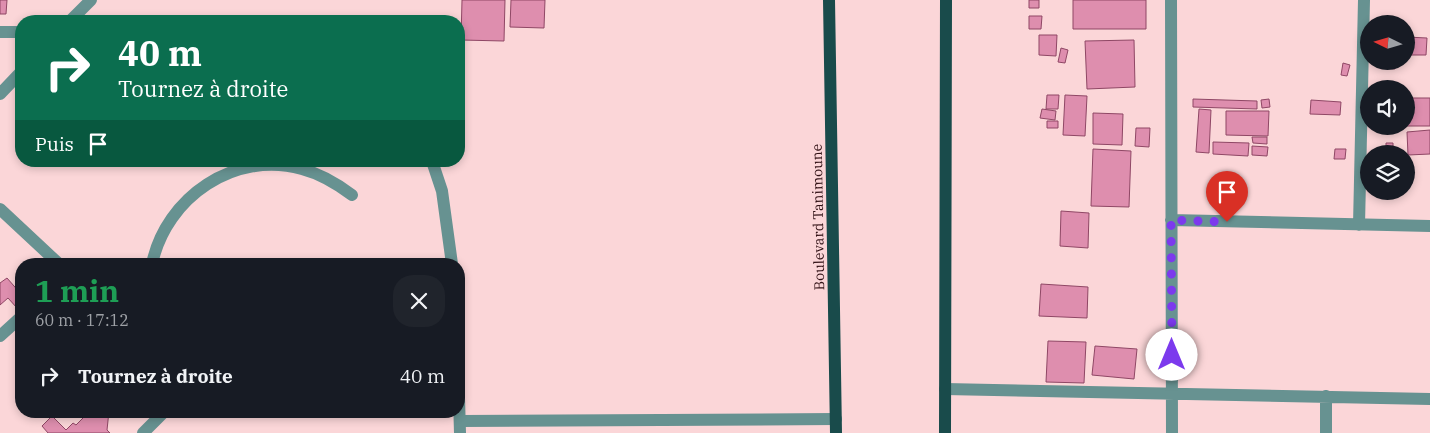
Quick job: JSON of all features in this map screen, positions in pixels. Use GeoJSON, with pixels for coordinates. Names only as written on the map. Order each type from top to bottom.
{"type":"FeatureCollection","features":[{"type":"Feature","properties":{"kind":"main road","name":"Boulevard Tanimoune"},"geometry":{"type":"LineString","coordinates":[[829,0],[836,433]]}},
{"type":"Feature","properties":{"kind":"main road"},"geometry":{"type":"LineString","coordinates":[[944,433],[946,0]]}},
{"type":"Feature","properties":{"kind":"street"},"geometry":{"type":"LineString","coordinates":[[76,15],[90,0]]}},
{"type":"Feature","properties":{"kind":"street"},"geometry":{"type":"LineString","coordinates":[[1171,0],[1172,433]]}},
{"type":"Feature","properties":{"kind":"street"},"geometry":{"type":"LineString","coordinates":[[1359,225],[1364,0]]}},
{"type":"Feature","properties":{"kind":"street"},"geometry":{"type":"LineString","coordinates":[[0,32],[15,32]]}},
{"type":"Feature","properties":{"kind":"street"},"geometry":{"type":"LineString","coordinates":[[0,94],[15,78]]}},
{"type":"Feature","properties":{"kind":"street"},"geometry":{"type":"LineString","coordinates":[[154,258],[160,238],[180,207],[208,183],[234,171],[251,167]]}},
{"type":"Feature","properties":{"kind":"street"},"geometry":{"type":"LineString","coordinates":[[287,167],[300,168],[319,174],[352,194]]}},
{"type":"Feature","properties":{"kind":"street"},"geometry":{"type":"LineString","coordinates":[[434,167],[442,191],[451,258]]}},
{"type":"Feature","properties":{"kind":"street"},"geometry":{"type":"LineString","coordinates":[[0,209],[53,258]]}},
{"type":"Feature","properties":{"kind":"street"},"geometry":{"type":"LineString","coordinates":[[1171,220],[1430,226]]}},
{"type":"Feature","properties":{"kind":"street"},"geometry":{"type":"LineString","coordinates":[[0,336],[15,322]]}},
{"type":"Feature","properties":{"kind":"street"},"geometry":{"type":"LineString","coordinates":[[945,389],[1430,399]]}},
{"type":"Feature","properties":{"kind":"street"},"geometry":{"type":"LineString","coordinates":[[1326,396],[1326,433]]}},
{"type":"Feature","properties":{"kind":"street"},"geometry":{"type":"LineString","coordinates":[[143,433],[158,418]]}},
{"type":"Feature","properties":{"kind":"street"},"geometry":{"type":"LineString","coordinates":[[460,427],[836,419]]}},
{"type":"Feature","properties":{"kind":"building"},"geometry":{"type":"Polygon","coordinates":[[[0,0],[7,0],[6,14],[0,14],[0,0]]]}},
{"type":"Feature","properties":{"kind":"building"},"geometry":{"type":"Polygon","coordinates":[[[462,0],[505,0],[504,41],[465,40],[465,15],[462,15],[462,0]]]}},
{"type":"Feature","properties":{"kind":"building"},"geometry":{"type":"Polygon","coordinates":[[[511,0],[545,0],[544,28],[510,27],[511,0]]]}},
{"type":"Feature","properties":{"kind":"building"},"geometry":{"type":"Polygon","coordinates":[[[1029,0],[1039,0],[1039,8],[1029,8],[1029,0]]]}},
{"type":"Feature","properties":{"kind":"building"},"geometry":{"type":"Polygon","coordinates":[[[1073,0],[1146,0],[1146,29],[1073,29],[1073,0]]]}},
{"type":"Feature","properties":{"kind":"building"},"geometry":{"type":"Polygon","coordinates":[[[1029,16],[1042,16],[1041,29],[1029,29],[1029,16]]]}},
{"type":"Feature","properties":{"kind":"building"},"geometry":{"type":"Polygon","coordinates":[[[1039,35],[1057,35],[1056,56],[1039,55],[1039,35]]]}},
{"type":"Feature","properties":{"kind":"building"},"geometry":{"type":"Polygon","coordinates":[[[1415,37],[1427,38],[1426,55],[1415,55],[1415,37]]]}},
{"type":"Feature","properties":{"kind":"building"},"geometry":{"type":"Polygon","coordinates":[[[1134,40],[1135,87],[1087,89],[1085,41],[1134,40]]]}},
{"type":"Feature","properties":{"kind":"building"},"geometry":{"type":"Polygon","coordinates":[[[1061,48],[1068,50],[1065,63],[1058,62],[1061,48]]]}},
{"type":"Feature","properties":{"kind":"building"},"geometry":{"type":"Polygon","coordinates":[[[1343,63],[1350,65],[1347,76],[1341,75],[1343,63]]]}},
{"type":"Feature","properties":{"kind":"building"},"geometry":{"type":"Polygon","coordinates":[[[1047,95],[1059,95],[1058,109],[1046,109],[1047,95]]]}},
{"type":"Feature","properties":{"kind":"building"},"geometry":{"type":"Polygon","coordinates":[[[1065,95],[1087,96],[1085,136],[1063,135],[1065,95]]]}},
{"type":"Feature","properties":{"kind":"building"},"geometry":{"type":"Polygon","coordinates":[[[1415,98],[1430,98],[1430,126],[1415,126],[1415,98]]]}},
{"type":"Feature","properties":{"kind":"building"},"geometry":{"type":"Polygon","coordinates":[[[1193,99],[1257,101],[1257,109],[1193,107],[1193,99]]]}},
{"type":"Feature","properties":{"kind":"building"},"geometry":{"type":"Polygon","coordinates":[[[1269,99],[1270,107],[1262,108],[1261,100],[1269,99]]]}},
{"type":"Feature","properties":{"kind":"building"},"geometry":{"type":"Polygon","coordinates":[[[1311,100],[1341,102],[1340,115],[1310,114],[1311,100]]]}},
{"type":"Feature","properties":{"kind":"building"},"geometry":{"type":"Polygon","coordinates":[[[1042,109],[1056,111],[1055,120],[1040,118],[1042,109]]]}},
{"type":"Feature","properties":{"kind":"building"},"geometry":{"type":"Polygon","coordinates":[[[1199,109],[1211,110],[1209,153],[1196,152],[1199,109]]]}},
{"type":"Feature","properties":{"kind":"building"},"geometry":{"type":"Polygon","coordinates":[[[1226,111],[1269,111],[1268,136],[1226,135],[1226,111]]]}},
{"type":"Feature","properties":{"kind":"building"},"geometry":{"type":"Polygon","coordinates":[[[1093,113],[1123,114],[1122,145],[1093,144],[1093,113]]]}},
{"type":"Feature","properties":{"kind":"building"},"geometry":{"type":"Polygon","coordinates":[[[1047,121],[1058,121],[1058,128],[1047,128],[1047,121]]]}},
{"type":"Feature","properties":{"kind":"building"},"geometry":{"type":"Polygon","coordinates":[[[1136,128],[1150,128],[1149,147],[1135,146],[1136,128]]]}},
{"type":"Feature","properties":{"kind":"building"},"geometry":{"type":"Polygon","coordinates":[[[1430,130],[1430,154],[1415,155],[1415,145],[1408,145],[1407,135],[1415,135],[1415,131],[1430,130]]]}},
{"type":"Feature","properties":{"kind":"building"},"geometry":{"type":"Polygon","coordinates":[[[1252,137],[1267,137],[1267,144],[1253,143],[1252,137]]]}},
{"type":"Feature","properties":{"kind":"building"},"geometry":{"type":"Polygon","coordinates":[[[1213,142],[1249,143],[1248,156],[1213,154],[1213,142]]]}},
{"type":"Feature","properties":{"kind":"building"},"geometry":{"type":"Polygon","coordinates":[[[1252,146],[1268,147],[1267,156],[1252,155],[1252,146]]]}},
{"type":"Feature","properties":{"kind":"building"},"geometry":{"type":"Polygon","coordinates":[[[1093,149],[1131,151],[1129,207],[1091,206],[1093,149]]]}},
{"type":"Feature","properties":{"kind":"building"},"geometry":{"type":"Polygon","coordinates":[[[1335,149],[1346,149],[1345,159],[1334,159],[1335,149]]]}},
{"type":"Feature","properties":{"kind":"building"},"geometry":{"type":"Polygon","coordinates":[[[1061,211],[1089,213],[1088,248],[1060,246],[1061,211]]]}},
{"type":"Feature","properties":{"kind":"building"},"geometry":{"type":"Polygon","coordinates":[[[7,278],[15,287],[15,306],[8,298],[0,305],[0,283],[7,278]]]}},
{"type":"Feature","properties":{"kind":"building"},"geometry":{"type":"Polygon","coordinates":[[[1041,284],[1088,287],[1087,318],[1039,316],[1041,284]]]}},
{"type":"Feature","properties":{"kind":"building"},"geometry":{"type":"Polygon","coordinates":[[[1048,341],[1086,342],[1084,383],[1046,382],[1048,341]]]}},
{"type":"Feature","properties":{"kind":"building"},"geometry":{"type":"Polygon","coordinates":[[[1095,346],[1137,349],[1134,379],[1092,375],[1095,346]]]}},
{"type":"Feature","properties":{"kind":"building"},"geometry":{"type":"Polygon","coordinates":[[[50,418],[54,418],[66,430],[73,423],[76,425],[83,418],[108,418],[107,430],[110,433],[48,433],[42,426],[50,418]]]}},
{"type":"Feature","properties":{"kind":"route"},"geometry":{"type":"LineString","coordinates":[[1172,355],[1171,220],[1227,222]]}}]}
